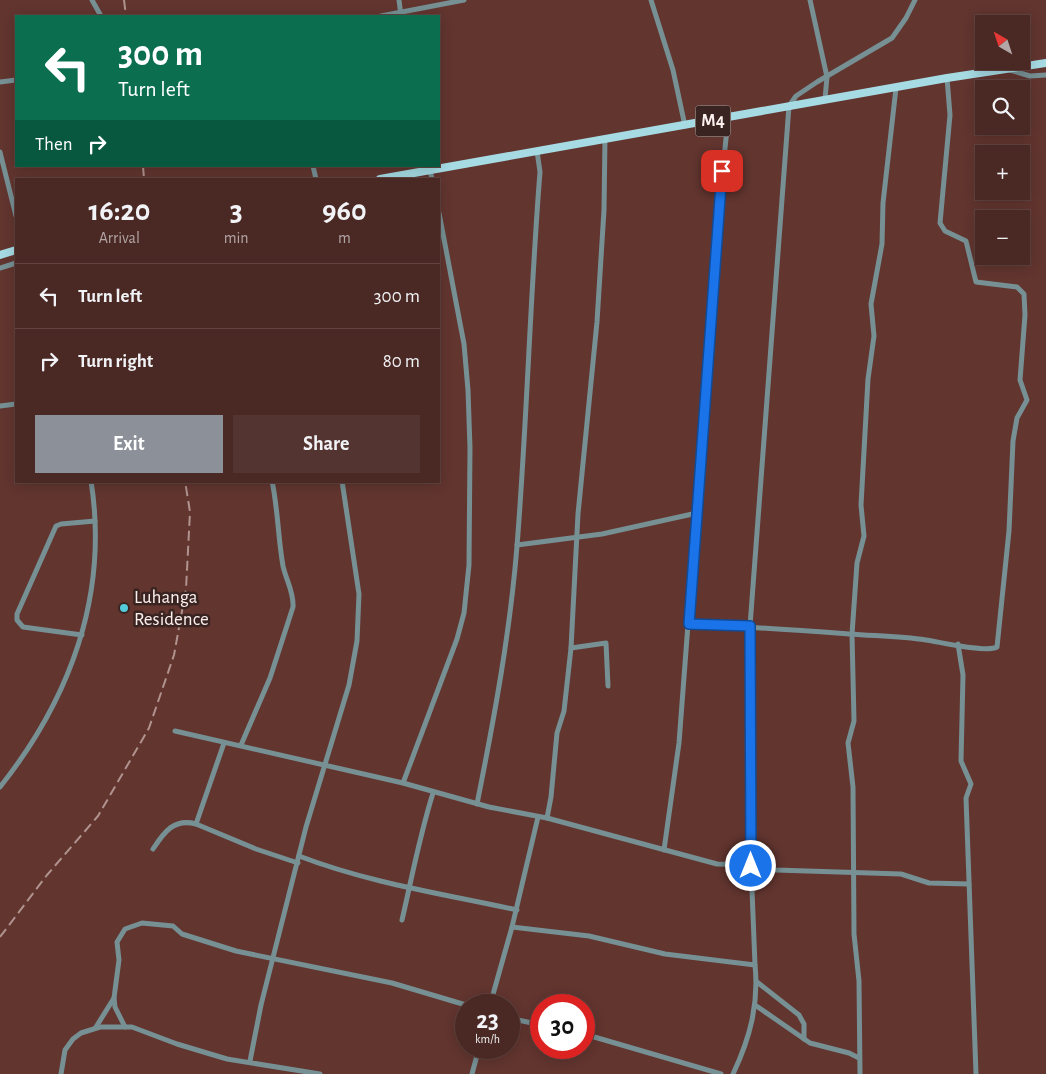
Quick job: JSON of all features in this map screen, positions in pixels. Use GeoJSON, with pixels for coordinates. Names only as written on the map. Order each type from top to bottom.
{"type":"FeatureCollection","features":[{"type":"Feature","properties":{"kind":"main road","name":"M4"},"geometry":{"type":"LineString","coordinates":[[1030,66],[1046,64]]}},
{"type":"Feature","properties":{"kind":"main road","name":"M4"},"geometry":{"type":"LineString","coordinates":[[387,178],[430,172],[605,138],[685,126],[825,99],[999,70]]}},
{"type":"Feature","properties":{"kind":"main road"},"geometry":{"type":"LineString","coordinates":[[0,255],[15,250]]}},
{"type":"Feature","properties":{"kind":"street"},"geometry":{"type":"LineString","coordinates":[[92,0],[100,15]]}},
{"type":"Feature","properties":{"kind":"street"},"geometry":{"type":"LineString","coordinates":[[399,0],[401,15],[464,0]]}},
{"type":"Feature","properties":{"kind":"street"},"geometry":{"type":"LineString","coordinates":[[651,0],[673,70],[685,126]]}},
{"type":"Feature","properties":{"kind":"street"},"geometry":{"type":"LineString","coordinates":[[810,0],[827,77],[825,99]]}},
{"type":"Feature","properties":{"kind":"street"},"geometry":{"type":"LineString","coordinates":[[733,1074],[750,1033],[757,982],[751,866],[750,626],[788,106],[796,96],[866,56],[892,38],[906,18],[915,0]]}},
{"type":"Feature","properties":{"kind":"street"},"geometry":{"type":"LineString","coordinates":[[1009,70],[1030,76],[1046,75]]}},
{"type":"Feature","properties":{"kind":"street"},"geometry":{"type":"LineString","coordinates":[[689,624],[898,636],[994,649],[998,644],[1009,531],[1013,441],[1017,418],[1027,400],[1020,380],[1025,315],[1024,294],[1017,287],[976,282],[966,241],[945,232],[940,223],[950,115],[947,78]]}},
{"type":"Feature","properties":{"kind":"street"},"geometry":{"type":"LineString","coordinates":[[0,82],[15,80]]}},
{"type":"Feature","properties":{"kind":"street"},"geometry":{"type":"LineString","coordinates":[[860,1074],[859,981],[854,934],[853,787],[848,743],[854,721],[852,634],[857,563],[864,536],[861,488],[866,437],[868,379],[874,336],[871,304],[882,244],[883,203],[896,88]]}},
{"type":"Feature","properties":{"kind":"street"},"geometry":{"type":"LineString","coordinates":[[664,850],[679,743],[728,118]]}},
{"type":"Feature","properties":{"kind":"street"},"geometry":{"type":"LineString","coordinates":[[547,818],[551,797],[557,733],[564,711],[571,648],[577,538],[597,322],[604,210],[605,138]]}},
{"type":"Feature","properties":{"kind":"street"},"geometry":{"type":"LineString","coordinates":[[477,804],[504,654],[517,545],[527,355],[540,172],[537,151]]}},
{"type":"Feature","properties":{"kind":"street"},"geometry":{"type":"LineString","coordinates":[[0,152],[15,212]]}},
{"type":"Feature","properties":{"kind":"street"},"geometry":{"type":"LineString","coordinates":[[403,783],[457,638],[464,613],[469,565],[470,448],[468,390],[464,344],[440,218]]}},
{"type":"Feature","properties":{"kind":"street"},"geometry":{"type":"LineString","coordinates":[[0,268],[15,263]]}},
{"type":"Feature","properties":{"kind":"street"},"geometry":{"type":"LineString","coordinates":[[0,406],[15,404]]}},
{"type":"Feature","properties":{"kind":"street"},"geometry":{"type":"LineString","coordinates":[[0,787],[26,754],[51,711],[82,635],[93,578],[96,548],[91,483]]}},
{"type":"Feature","properties":{"kind":"street"},"geometry":{"type":"LineString","coordinates":[[241,745],[270,678],[293,607],[293,599],[283,566],[280,529],[272,483]]}},
{"type":"Feature","properties":{"kind":"street"},"geometry":{"type":"LineString","coordinates":[[250,1061],[261,1005],[299,856],[349,685],[359,620],[360,594],[342,483]]}},
{"type":"Feature","properties":{"kind":"street"},"geometry":{"type":"LineString","coordinates":[[517,545],[577,538],[697,514]]}},
{"type":"Feature","properties":{"kind":"street"},"geometry":{"type":"LineString","coordinates":[[82,635],[23,627],[17,620],[17,614],[56,526],[95,521]]}},
{"type":"Feature","properties":{"kind":"street"},"geometry":{"type":"LineString","coordinates":[[571,648],[602,642],[607,644],[608,686]]}},
{"type":"Feature","properties":{"kind":"street"},"geometry":{"type":"LineString","coordinates":[[958,644],[963,675],[961,761],[971,780],[966,793],[976,1074]]}},
{"type":"Feature","properties":{"kind":"street"},"geometry":{"type":"LineString","coordinates":[[174,731],[403,783],[477,804],[547,818],[717,864],[751,866],[770,870],[901,874],[929,883],[969,884]]}},
{"type":"Feature","properties":{"kind":"street"},"geometry":{"type":"LineString","coordinates":[[196,824],[224,743]]}},
{"type":"Feature","properties":{"kind":"street"},"geometry":{"type":"LineString","coordinates":[[402,920],[418,854],[420,836],[434,793]]}},
{"type":"Feature","properties":{"kind":"street"},"geometry":{"type":"LineString","coordinates":[[493,994],[512,927],[538,817]]}},
{"type":"Feature","properties":{"kind":"street"},"geometry":{"type":"LineString","coordinates":[[153,849],[165,830],[174,824],[187,821],[256,849],[298,863]]}},
{"type":"Feature","properties":{"kind":"street"},"geometry":{"type":"LineString","coordinates":[[299,856],[351,873],[516,910]]}},
{"type":"Feature","properties":{"kind":"street"},"geometry":{"type":"LineString","coordinates":[[125,1027],[117,1011],[114,998],[119,960],[118,942],[122,932],[136,923],[173,926],[182,934],[204,942],[392,983],[455,1002]]}},
{"type":"Feature","properties":{"kind":"street"},"geometry":{"type":"LineString","coordinates":[[512,927],[589,936],[665,954],[755,965]]}},
{"type":"Feature","properties":{"kind":"street"},"geometry":{"type":"LineString","coordinates":[[757,982],[799,1015],[804,1024],[804,1039]]}},
{"type":"Feature","properties":{"kind":"street"},"geometry":{"type":"LineString","coordinates":[[96,1027],[114,998]]}},
{"type":"Feature","properties":{"kind":"street"},"geometry":{"type":"LineString","coordinates":[[755,1005],[817,1046],[849,1053],[859,1058]]}},
{"type":"Feature","properties":{"kind":"street"},"geometry":{"type":"LineString","coordinates":[[61,1074],[68,1044],[81,1033],[96,1027],[132,1027],[177,1044],[227,1059],[250,1061],[320,1074]]}},
{"type":"Feature","properties":{"kind":"street"},"geometry":{"type":"LineString","coordinates":[[595,1037],[721,1074]]}},
{"type":"Feature","properties":{"kind":"street"},"geometry":{"type":"LineString","coordinates":[[472,1074],[476,1059]]}},
{"type":"Feature","properties":{"kind":"railway"},"geometry":{"type":"LineString","coordinates":[[124,0],[126,15]]}},
{"type":"Feature","properties":{"kind":"railway"},"geometry":{"type":"LineString","coordinates":[[143,167],[144,178]]}},
{"type":"Feature","properties":{"kind":"railway"},"geometry":{"type":"LineString","coordinates":[[0,937],[47,875],[98,816],[149,728],[174,655],[186,589],[190,512],[185,483]]}},
{"type":"Feature","properties":{"kind":"place","name":"Luhanga Residence"},"geometry":{"type":"Point","coordinates":[124,608]}},
{"type":"Feature","properties":{"kind":"route"},"geometry":{"type":"LineString","coordinates":[[722,171],[689,624],[750,626],[751,866]]}}]}
